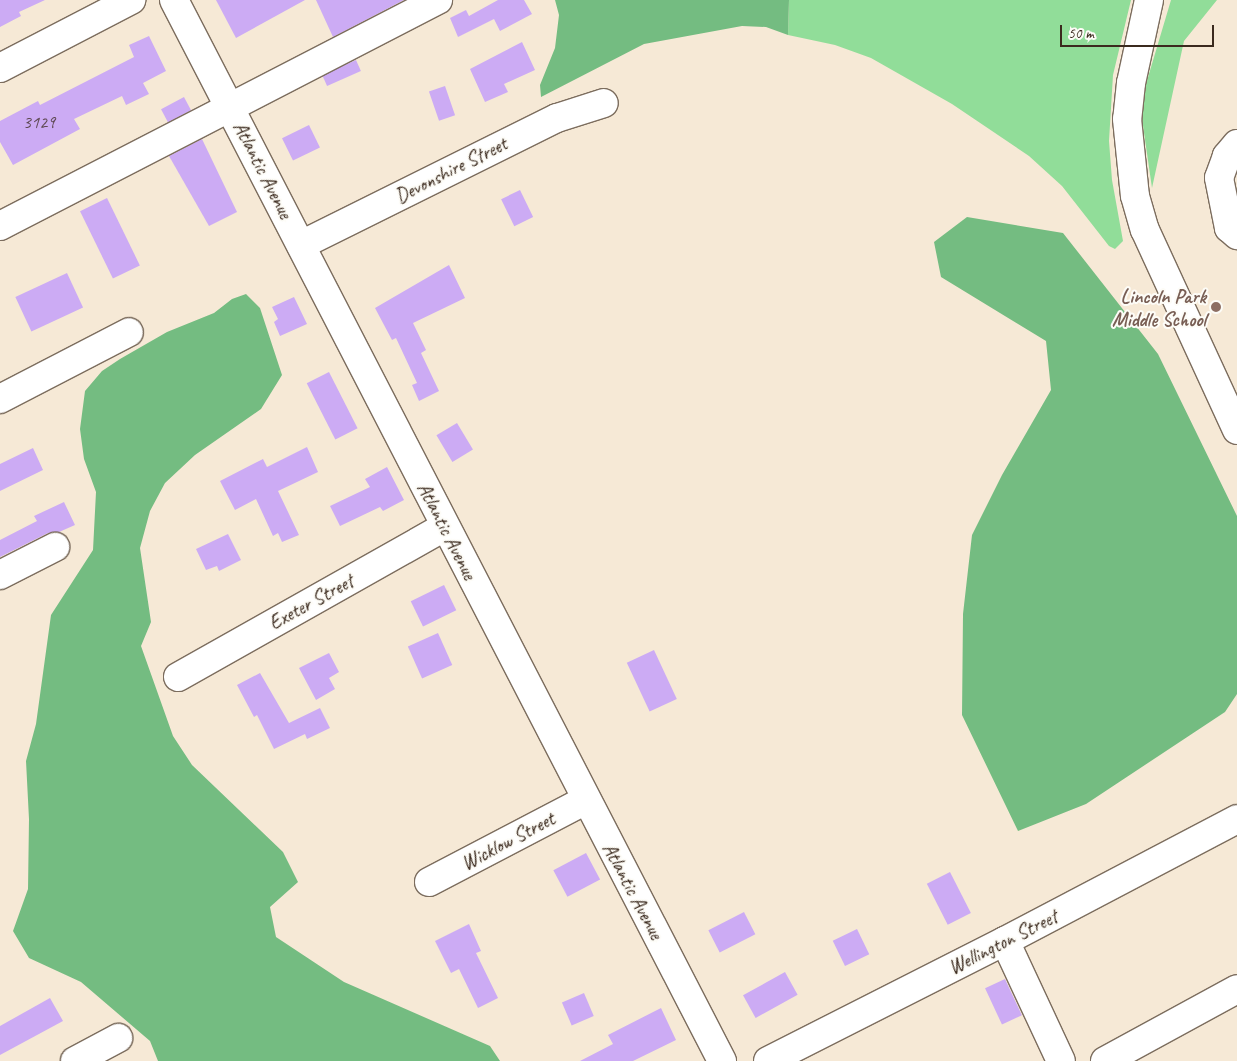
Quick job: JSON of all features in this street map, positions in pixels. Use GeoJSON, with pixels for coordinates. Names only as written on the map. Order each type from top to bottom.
{"type":"FeatureCollection","features":[{"type":"Feature","properties":{"kind":"street"},"geometry":{"type":"LineString","coordinates":[[0,68],[131,0]]}},
{"type":"Feature","properties":{"kind":"street","name":"Atlantic Avenue"},"geometry":{"type":"LineString","coordinates":[[174,0],[230,106],[444,527],[722,1061]]}},
{"type":"Feature","properties":{"kind":"street"},"geometry":{"type":"LineString","coordinates":[[0,226],[438,0]]}},
{"type":"Feature","properties":{"kind":"street"},"geometry":{"type":"LineString","coordinates":[[1149,0],[1131,83],[1127,119],[1135,196],[1145,230],[1237,430]]}},
{"type":"Feature","properties":{"kind":"street","name":"Devonshire Street"},"geometry":{"type":"LineString","coordinates":[[301,245],[557,118],[604,103]]}},
{"type":"Feature","properties":{"kind":"street"},"geometry":{"type":"LineString","coordinates":[[1234,155],[1219,178],[1229,228],[1237,234]]}},
{"type":"Feature","properties":{"kind":"street"},"geometry":{"type":"LineString","coordinates":[[0,399],[129,332]]}},
{"type":"Feature","properties":{"kind":"street","name":"Exeter Street"},"geometry":{"type":"LineString","coordinates":[[178,677],[444,527]]}},
{"type":"Feature","properties":{"kind":"street"},"geometry":{"type":"LineString","coordinates":[[0,575],[55,546]]}},
{"type":"Feature","properties":{"kind":"street","name":"Wicklow Street"},"geometry":{"type":"LineString","coordinates":[[429,882],[586,800]]}},
{"type":"Feature","properties":{"kind":"street","name":"Wellington Street"},"geometry":{"type":"LineString","coordinates":[[768,1061],[1005,942],[1237,819]]}},
{"type":"Feature","properties":{"kind":"street"},"geometry":{"type":"LineString","coordinates":[[1005,942],[1060,1061]]}},
{"type":"Feature","properties":{"kind":"street"},"geometry":{"type":"LineString","coordinates":[[1105,1061],[1237,989]]}},
{"type":"Feature","properties":{"kind":"street"},"geometry":{"type":"LineString","coordinates":[[75,1061],[118,1038]]}},
{"type":"Feature","properties":{"kind":"green space"},"geometry":{"type":"Polygon","coordinates":[[[555,0],[789,0],[788,35],[766,27],[742,26],[644,44],[541,97],[540,85],[555,48],[559,15],[555,0]]]}},
{"type":"Feature","properties":{"kind":"green space"},"geometry":{"type":"Polygon","coordinates":[[[789,0],[1131,0],[1113,75],[1109,141],[1112,180],[1123,241],[1115,249],[1109,246],[1062,186],[1029,156],[952,104],[871,58],[835,45],[788,35],[789,0]]]}},
{"type":"Feature","properties":{"kind":"green space"},"geometry":{"type":"Polygon","coordinates":[[[1171,0],[1217,0],[1184,41],[1152,188],[1142,119],[1146,84],[1171,0]]]}},
{"type":"Feature","properties":{"kind":"green space"},"geometry":{"type":"Polygon","coordinates":[[[967,217],[1063,233],[1158,354],[1237,516],[1237,694],[1225,712],[1086,804],[1018,831],[962,715],[963,614],[972,535],[1002,475],[1051,390],[1046,341],[941,277],[934,242],[967,217]]]}},
{"type":"Feature","properties":{"kind":"green space"},"geometry":{"type":"Polygon","coordinates":[[[246,294],[260,308],[282,375],[261,409],[195,455],[165,483],[150,511],[140,548],[151,622],[141,646],[173,736],[192,765],[283,852],[298,882],[270,907],[276,937],[344,982],[490,1046],[500,1061],[158,1061],[150,1041],[81,982],[29,958],[13,931],[28,889],[29,819],[26,761],[36,724],[51,615],[93,550],[96,492],[84,459],[80,429],[85,391],[102,371],[120,359],[167,332],[214,313],[232,299],[246,294]]]}},
{"type":"Feature","properties":{"kind":"building"},"geometry":{"type":"Polygon","coordinates":[[[0,0],[45,0],[19,12],[21,16],[0,27],[0,0]]]}},
{"type":"Feature","properties":{"kind":"building"},"geometry":{"type":"Polygon","coordinates":[[[216,0],[305,0],[236,38],[216,0]]]}},
{"type":"Feature","properties":{"kind":"building"},"geometry":{"type":"Polygon","coordinates":[[[316,0],[404,0],[333,37],[316,0]]]}},
{"type":"Feature","properties":{"kind":"building"},"geometry":{"type":"Polygon","coordinates":[[[498,0],[524,0],[532,14],[500,31],[494,19],[458,37],[450,18],[466,10],[469,16],[498,0]]]}},
{"type":"Feature","properties":{"kind":"building"},"geometry":{"type":"Polygon","coordinates":[[[149,36],[166,71],[143,83],[149,94],[126,105],[122,96],[74,119],[80,129],[13,165],[0,142],[0,121],[38,101],[40,105],[134,57],[129,45],[149,36]]]}},
{"type":"Feature","properties":{"kind":"building"},"geometry":{"type":"Polygon","coordinates":[[[522,42],[535,70],[504,84],[508,92],[485,102],[470,69],[522,42]]]}},
{"type":"Feature","properties":{"kind":"building"},"geometry":{"type":"Polygon","coordinates":[[[356,60],[361,71],[327,86],[322,75],[356,60]]]}},
{"type":"Feature","properties":{"kind":"building"},"geometry":{"type":"Polygon","coordinates":[[[445,86],[455,115],[439,121],[429,92],[445,86]]]}},
{"type":"Feature","properties":{"kind":"building"},"geometry":{"type":"Polygon","coordinates":[[[184,97],[191,110],[168,122],[161,109],[184,97]]]}},
{"type":"Feature","properties":{"kind":"building"},"geometry":{"type":"Polygon","coordinates":[[[309,125],[320,147],[293,161],[282,138],[309,125]]]}},
{"type":"Feature","properties":{"kind":"building"},"geometry":{"type":"Polygon","coordinates":[[[202,139],[237,212],[209,226],[169,156],[202,139]]]}},
{"type":"Feature","properties":{"kind":"building"},"geometry":{"type":"Polygon","coordinates":[[[520,190],[533,217],[514,226],[501,199],[520,190]]]}},
{"type":"Feature","properties":{"kind":"building"},"geometry":{"type":"Polygon","coordinates":[[[107,198],[140,265],[113,279],[80,211],[107,198]]]}},
{"type":"Feature","properties":{"kind":"building"},"geometry":{"type":"Polygon","coordinates":[[[449,265],[465,298],[413,323],[426,350],[421,353],[439,391],[419,401],[412,385],[417,383],[396,338],[392,340],[375,308],[449,265]]]}},
{"type":"Feature","properties":{"kind":"building"},"geometry":{"type":"Polygon","coordinates":[[[67,273],[83,307],[31,332],[15,297],[67,273]]]}},
{"type":"Feature","properties":{"kind":"building"},"geometry":{"type":"Polygon","coordinates":[[[294,297],[307,324],[280,336],[274,322],[278,319],[272,307],[294,297]]]}},
{"type":"Feature","properties":{"kind":"building"},"geometry":{"type":"Polygon","coordinates":[[[329,372],[358,428],[335,439],[307,383],[329,372]]]}},
{"type":"Feature","properties":{"kind":"building"},"geometry":{"type":"Polygon","coordinates":[[[457,423],[473,450],[452,462],[436,435],[457,423]]]}},
{"type":"Feature","properties":{"kind":"building"},"geometry":{"type":"Polygon","coordinates":[[[307,447],[318,472],[278,491],[299,535],[282,542],[278,533],[273,536],[256,499],[235,510],[220,481],[263,459],[267,467],[307,447]]]}},
{"type":"Feature","properties":{"kind":"building"},"geometry":{"type":"Polygon","coordinates":[[[33,448],[43,470],[0,491],[0,464],[33,448]]]}},
{"type":"Feature","properties":{"kind":"building"},"geometry":{"type":"Polygon","coordinates":[[[387,467],[404,500],[383,511],[380,507],[340,526],[330,506],[370,487],[365,479],[387,467]]]}},
{"type":"Feature","properties":{"kind":"building"},"geometry":{"type":"Polygon","coordinates":[[[64,502],[75,525],[59,532],[48,533],[0,557],[0,540],[37,521],[34,516],[64,502]]]}},
{"type":"Feature","properties":{"kind":"building"},"geometry":{"type":"Polygon","coordinates":[[[228,534],[241,560],[219,571],[217,566],[206,570],[196,549],[228,534]]]}},
{"type":"Feature","properties":{"kind":"building"},"geometry":{"type":"Polygon","coordinates":[[[444,585],[456,610],[423,626],[411,601],[444,585]]]}},
{"type":"Feature","properties":{"kind":"building"},"geometry":{"type":"Polygon","coordinates":[[[438,633],[452,665],[422,678],[408,646],[438,633]]]}},
{"type":"Feature","properties":{"kind":"building"},"geometry":{"type":"Polygon","coordinates":[[[654,650],[677,699],[650,712],[627,663],[654,650]]]}},
{"type":"Feature","properties":{"kind":"building"},"geometry":{"type":"Polygon","coordinates":[[[329,653],[339,672],[329,678],[335,689],[316,700],[299,668],[329,653]]]}},
{"type":"Feature","properties":{"kind":"building"},"geometry":{"type":"Polygon","coordinates":[[[260,673],[289,723],[320,708],[330,728],[307,739],[305,734],[274,749],[257,715],[254,717],[237,685],[260,673]]]}},
{"type":"Feature","properties":{"kind":"building"},"geometry":{"type":"Polygon","coordinates":[[[586,853],[600,879],[567,897],[553,870],[586,853]]]}},
{"type":"Feature","properties":{"kind":"building"},"geometry":{"type":"Polygon","coordinates":[[[950,872],[971,913],[948,925],[927,884],[950,872]]]}},
{"type":"Feature","properties":{"kind":"building"},"geometry":{"type":"Polygon","coordinates":[[[744,912],[755,934],[720,952],[708,930],[744,912]]]}},
{"type":"Feature","properties":{"kind":"building"},"geometry":{"type":"Polygon","coordinates":[[[469,924],[481,951],[476,953],[498,998],[478,1008],[459,969],[451,973],[435,941],[469,924]]]}},
{"type":"Feature","properties":{"kind":"building"},"geometry":{"type":"Polygon","coordinates":[[[857,929],[869,954],[845,966],[833,941],[857,929]]]}},
{"type":"Feature","properties":{"kind":"building"},"geometry":{"type":"Polygon","coordinates":[[[785,972],[798,995],[756,1018],[743,995],[785,972]]]}},
{"type":"Feature","properties":{"kind":"building"},"geometry":{"type":"Polygon","coordinates":[[[1005,979],[1022,1015],[1002,1025],[985,988],[1005,979]]]}},
{"type":"Feature","properties":{"kind":"building"},"geometry":{"type":"Polygon","coordinates":[[[584,993],[594,1016],[572,1025],[562,1002],[584,993]]]}},
{"type":"Feature","properties":{"kind":"building"},"geometry":{"type":"Polygon","coordinates":[[[50,998],[63,1021],[0,1055],[0,1026],[50,998]]]}},
{"type":"Feature","properties":{"kind":"building"},"geometry":{"type":"Polygon","coordinates":[[[661,1008],[676,1040],[633,1061],[580,1061],[613,1044],[608,1035],[661,1008]]]}},
{"type":"Feature","properties":{"kind":"place","name":"Lincoln Park Middle School"},"geometry":{"type":"Point","coordinates":[1216,307]}}]}
